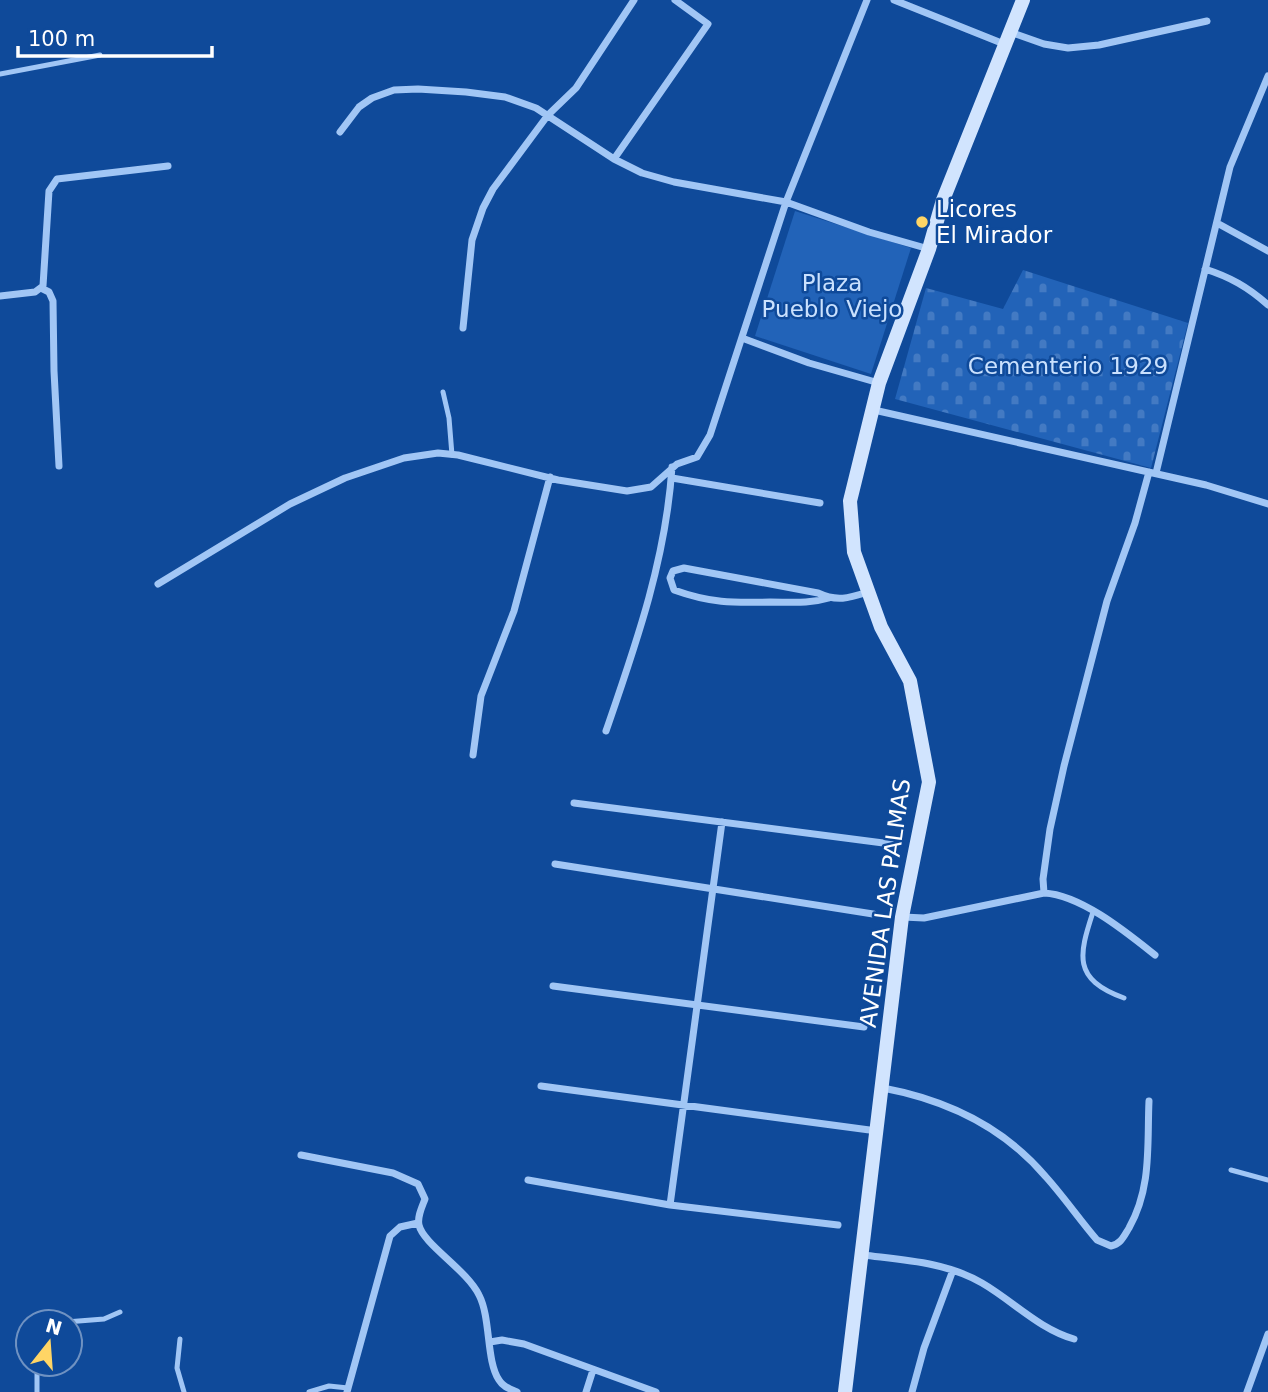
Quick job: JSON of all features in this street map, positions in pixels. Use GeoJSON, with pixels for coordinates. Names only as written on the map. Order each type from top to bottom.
{"type":"FeatureCollection","features":[{"type":"Feature","properties":{"kind":"street"},"geometry":{"type":"LineString","coordinates":[[463,328],[472,240],[482,208],[548,115],[576,88],[634,0]]}},
{"type":"Feature","properties":{"kind":"street"},"geometry":{"type":"LineString","coordinates":[[614,159],[708,24],[675,0]]}},
{"type":"Feature","properties":{"kind":"street"},"geometry":{"type":"LineString","coordinates":[[159,584],[290,505],[345,478],[404,458],[438,453],[452,454],[550,477],[617,490],[637,491],[651,487],[672,467],[697,457],[704,448],[786,202],[867,0]]}},
{"type":"Feature","properties":{"kind":"street"},"geometry":{"type":"LineString","coordinates":[[894,0],[1007,38],[1068,48],[1099,45],[1207,21]]}},
{"type":"Feature","properties":{"kind":"street","name":"AVENIDA LAS PALMAS"},"geometry":{"type":"LineString","coordinates":[[845,1392],[902,917],[929,782],[910,681],[881,627],[854,552],[850,502],[879,383],[929,249],[943,200],[1023,0]]}},
{"type":"Feature","properties":{"kind":"street"},"geometry":{"type":"LineString","coordinates":[[1044,893],[1043,879],[1050,829],[1069,744],[1107,601],[1153,473],[1230,167],[1268,76]]}},
{"type":"Feature","properties":{"kind":"street"},"geometry":{"type":"LineString","coordinates":[[340,132],[359,107],[383,94],[406,89],[495,96],[536,108],[614,159],[658,178],[786,202],[869,233],[929,249]]}},
{"type":"Feature","properties":{"kind":"street"},"geometry":{"type":"LineString","coordinates":[[0,296],[35,292],[46,279],[48,191],[53,182],[61,177],[168,166]]}},
{"type":"Feature","properties":{"kind":"street"},"geometry":{"type":"LineString","coordinates":[[1217,222],[1268,251]]}},
{"type":"Feature","properties":{"kind":"street"},"geometry":{"type":"LineString","coordinates":[[1205,269],[1228,276],[1248,287],[1268,305]]}},
{"type":"Feature","properties":{"kind":"street"},"geometry":{"type":"LineString","coordinates":[[41,288],[49,292],[53,301],[60,466]]}},
{"type":"Feature","properties":{"kind":"street"},"geometry":{"type":"LineString","coordinates":[[742,338],[809,363],[879,383]]}},
{"type":"Feature","properties":{"kind":"street"},"geometry":{"type":"LineString","coordinates":[[874,410],[1206,485],[1268,504]]}},
{"type":"Feature","properties":{"kind":"street"},"geometry":{"type":"LineString","coordinates":[[606,731],[658,571],[672,467]]}},
{"type":"Feature","properties":{"kind":"street"},"geometry":{"type":"LineString","coordinates":[[473,755],[481,696],[514,611],[550,477]]}},
{"type":"Feature","properties":{"kind":"street"},"geometry":{"type":"LineString","coordinates":[[672,478],[820,503]]}},
{"type":"Feature","properties":{"kind":"street"},"geometry":{"type":"LineString","coordinates":[[829,598],[813,603],[722,603],[674,590],[670,578],[673,571],[684,568],[843,600],[869,593]]}},
{"type":"Feature","properties":{"kind":"street"},"geometry":{"type":"LineString","coordinates":[[574,803],[891,844]]}},
{"type":"Feature","properties":{"kind":"street"},"geometry":{"type":"LineString","coordinates":[[670,1205],[722,822]]}},
{"type":"Feature","properties":{"kind":"street"},"geometry":{"type":"LineString","coordinates":[[555,864],[873,914]]}},
{"type":"Feature","properties":{"kind":"street"},"geometry":{"type":"LineString","coordinates":[[902,917],[924,918],[1044,893],[1071,898],[1130,935],[1155,955]]}},
{"type":"Feature","properties":{"kind":"street"},"geometry":{"type":"LineString","coordinates":[[553,986],[864,1027]]}},
{"type":"Feature","properties":{"kind":"street"},"geometry":{"type":"LineString","coordinates":[[541,1086],[877,1131]]}},
{"type":"Feature","properties":{"kind":"street"},"geometry":{"type":"LineString","coordinates":[[883,1088],[929,1099],[984,1122],[1032,1162],[1097,1240],[1111,1246],[1120,1242],[1130,1227],[1146,1185],[1149,1101]]}},
{"type":"Feature","properties":{"kind":"street"},"geometry":{"type":"LineString","coordinates":[[301,1155],[393,1173],[418,1184],[424,1194],[418,1223],[429,1243],[462,1272],[480,1296],[498,1378],[507,1388],[517,1392]]}},
{"type":"Feature","properties":{"kind":"street"},"geometry":{"type":"LineString","coordinates":[[528,1180],[670,1205],[838,1225]]}},
{"type":"Feature","properties":{"kind":"street"},"geometry":{"type":"LineString","coordinates":[[347,1390],[390,1236],[400,1227],[418,1223]]}},
{"type":"Feature","properties":{"kind":"street"},"geometry":{"type":"LineString","coordinates":[[863,1255],[953,1270],[983,1283],[1050,1329],[1074,1339]]}},
{"type":"Feature","properties":{"kind":"street"},"geometry":{"type":"LineString","coordinates":[[912,1392],[924,1348],[953,1270]]}},
{"type":"Feature","properties":{"kind":"street"},"geometry":{"type":"LineString","coordinates":[[1247,1392],[1268,1334]]}},
{"type":"Feature","properties":{"kind":"street"},"geometry":{"type":"LineString","coordinates":[[490,1342],[502,1340],[524,1343],[656,1392]]}},
{"type":"Feature","properties":{"kind":"street"},"geometry":{"type":"LineString","coordinates":[[586,1392],[593,1370]]}},
{"type":"Feature","properties":{"kind":"lane"},"geometry":{"type":"LineString","coordinates":[[0,74],[100,55]]}},
{"type":"Feature","properties":{"kind":"lane"},"geometry":{"type":"LineString","coordinates":[[443,392],[449,418],[452,454]]}},
{"type":"Feature","properties":{"kind":"lane"},"geometry":{"type":"LineString","coordinates":[[1093,912],[1082,946],[1082,961],[1089,974],[1104,989],[1124,998]]}},
{"type":"Feature","properties":{"kind":"lane"},"geometry":{"type":"LineString","coordinates":[[1231,1170],[1268,1180]]}},
{"type":"Feature","properties":{"kind":"lane"},"geometry":{"type":"LineString","coordinates":[[84,1321],[104,1319],[120,1312]]}},
{"type":"Feature","properties":{"kind":"lane"},"geometry":{"type":"LineString","coordinates":[[180,1339],[177,1368],[184,1392]]}},
{"type":"Feature","properties":{"kind":"lane"},"geometry":{"type":"LineString","coordinates":[[309,1392],[329,1386],[347,1390]]}},
{"type":"Feature","properties":{"kind":"green space","name":"Plaza Pueblo Viejo"},"geometry":{"type":"Polygon","coordinates":[[[795,211],[911,248],[871,374],[755,336],[795,211]]]}},
{"type":"Feature","properties":{"kind":"green space","name":"Cementerio 1929"},"geometry":{"type":"Polygon","coordinates":[[[1023,270],[1188,323],[1151,468],[895,399],[926,288],[1003,309],[1023,270]]]}},
{"type":"Feature","properties":{"kind":"place","name":"Licores El Mirador"},"geometry":{"type":"Point","coordinates":[922,222]}}]}
